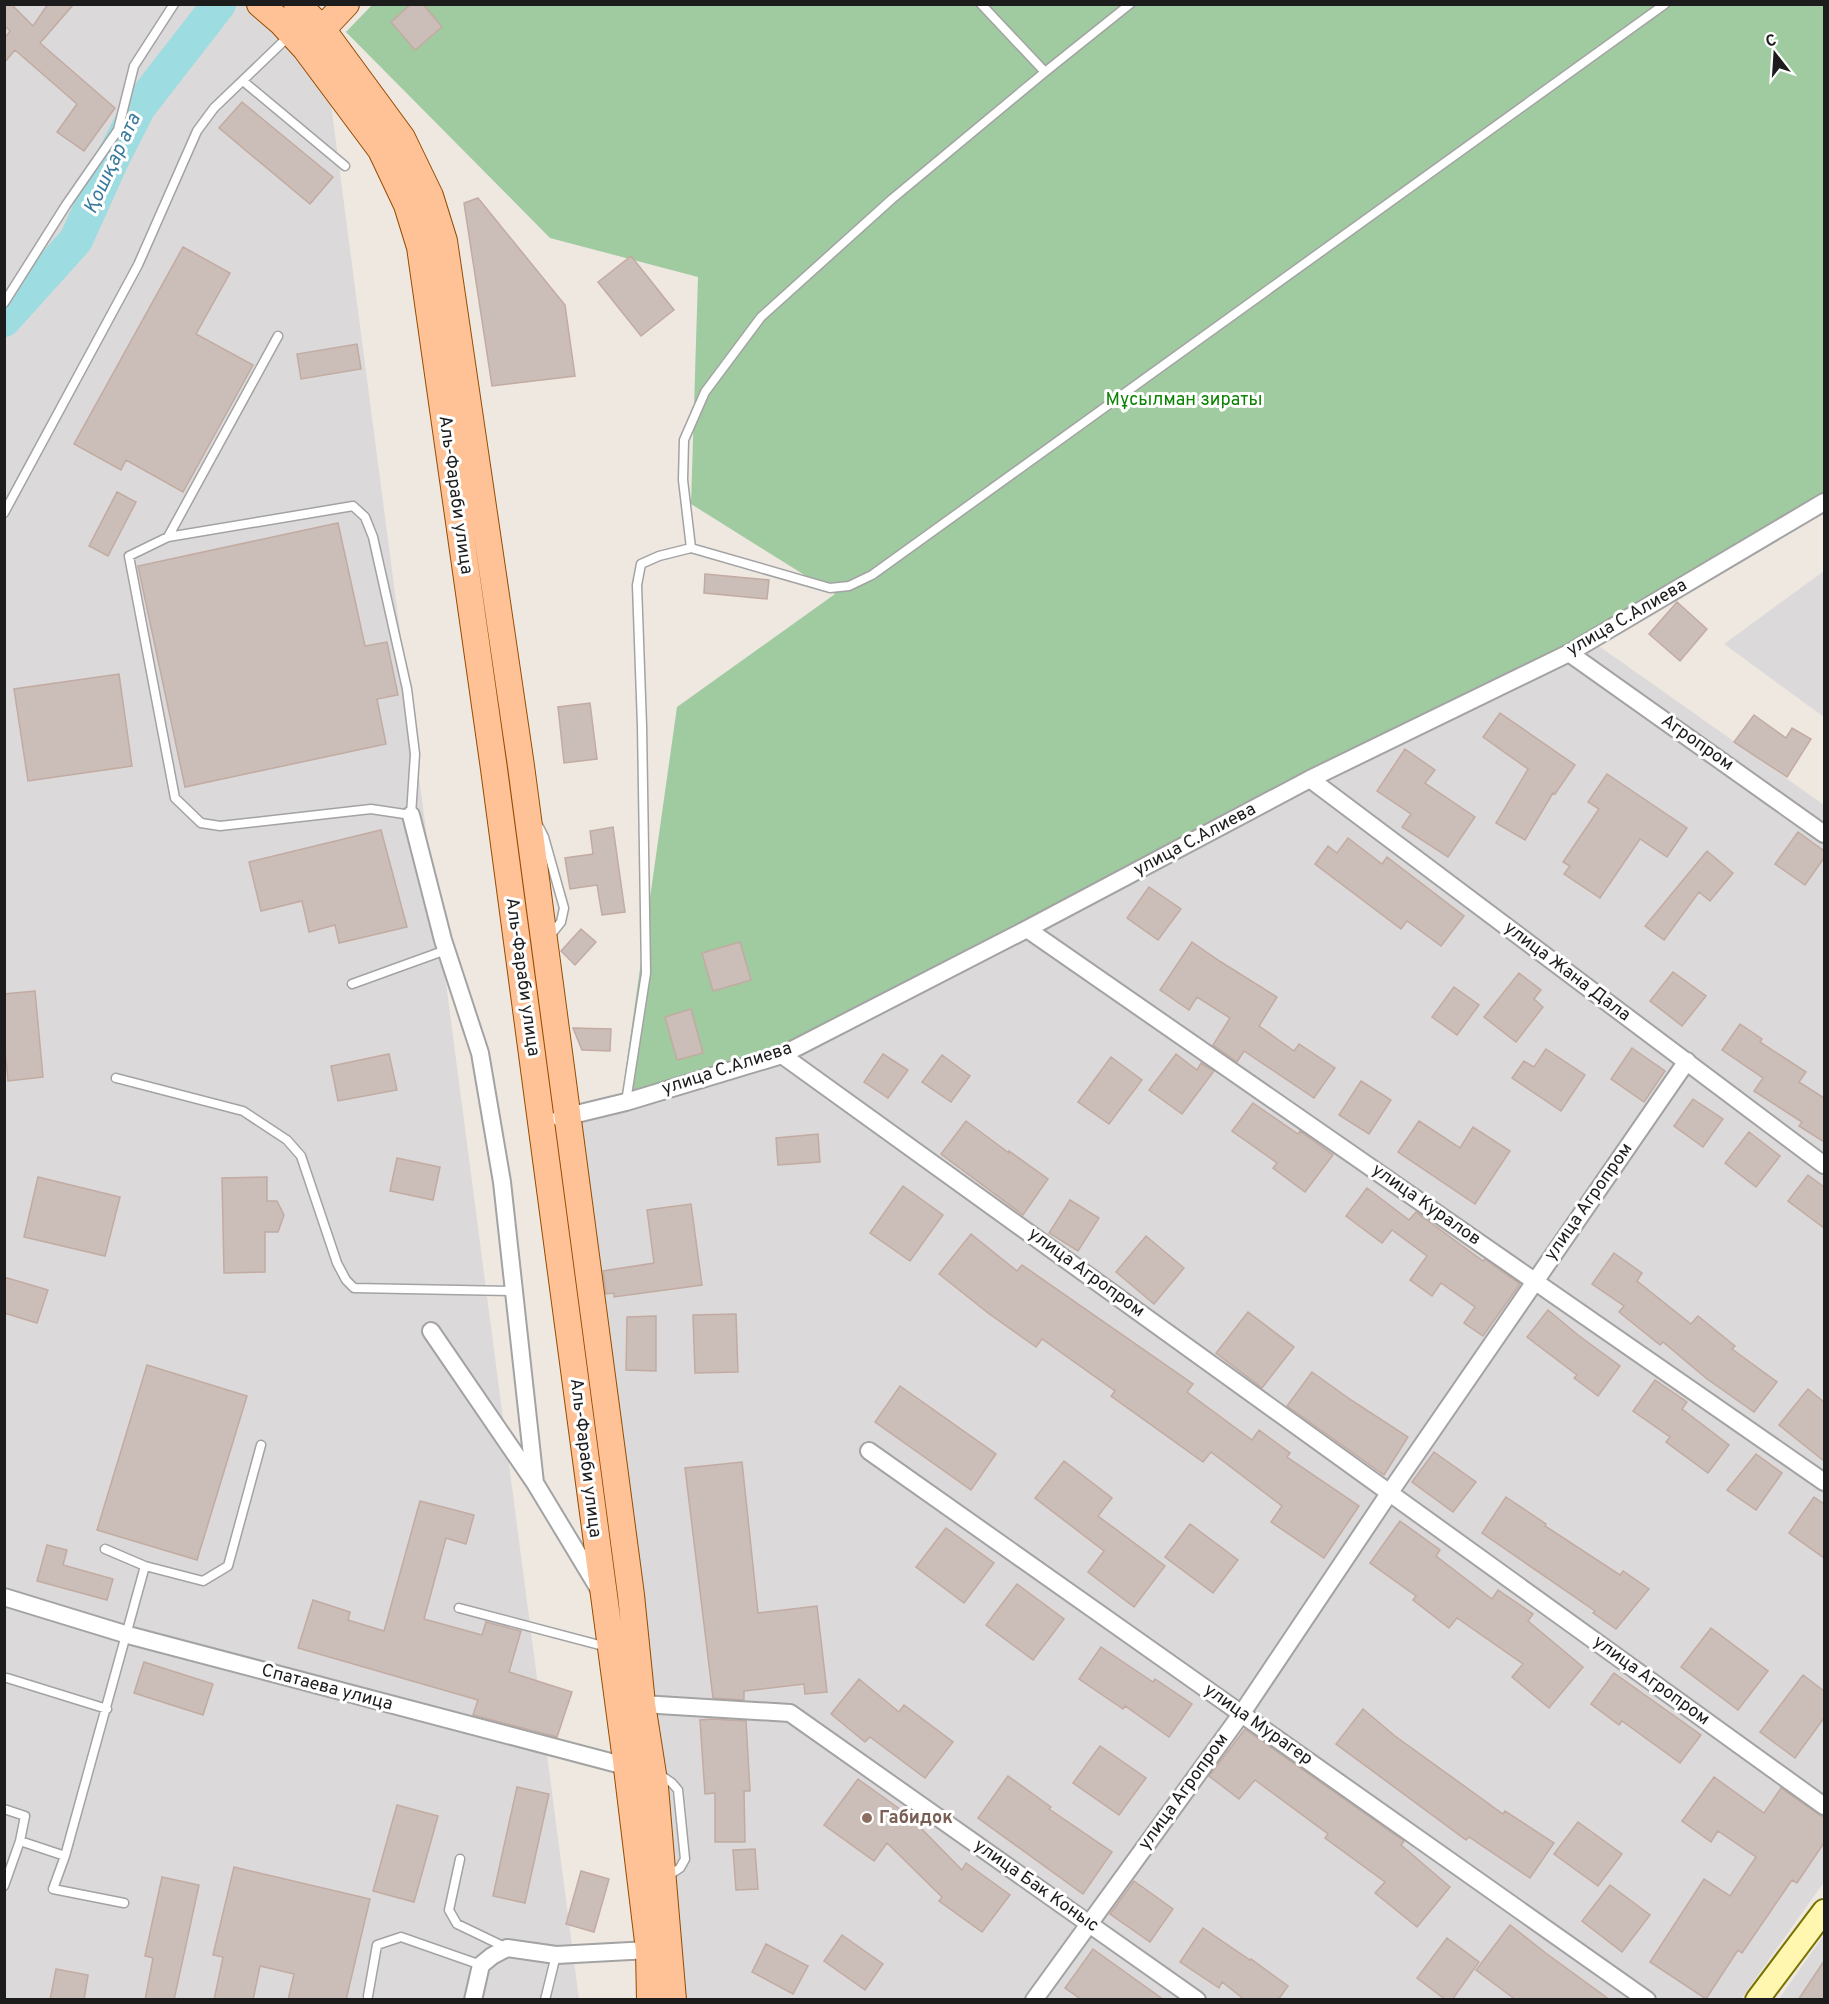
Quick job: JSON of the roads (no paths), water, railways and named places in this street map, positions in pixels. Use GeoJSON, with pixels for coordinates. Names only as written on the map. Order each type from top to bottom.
{"type":"FeatureCollection","features":[{"type":"Feature","properties":{"kind":"main road","name":"Аль-Фараби улица"},"geometry":{"type":"LineString","coordinates":[[260,4],[296,20],[381,150],[407,205],[420,247],[541,1120],[627,1768],[649,1950],[651,2000]]}},
{"type":"Feature","properties":{"kind":"main road"},"geometry":{"type":"LineString","coordinates":[[296,20],[322,29],[346,4]]}},
{"type":"Feature","properties":{"kind":"main road","name":"Аль-Фараби улица"},"geometry":{"type":"LineString","coordinates":[[322,29],[402,138],[430,196],[444,241],[545,942],[631,1594],[642,1704],[652,1770],[672,2000]]}},
{"type":"Feature","properties":{"kind":"main road"},"geometry":{"type":"LineString","coordinates":[[1757,2000],[1824,1911]]}},
{"type":"Feature","properties":{"kind":"street","name":"улица С.Алиева"},"geometry":{"type":"LineString","coordinates":[[541,1120],[568,1117],[626,1102],[782,1054],[1027,929],[1310,779],[1569,653],[1824,502]]}},
{"type":"Feature","properties":{"kind":"street","name":"Агропром"},"geometry":{"type":"LineString","coordinates":[[1569,653],[1824,834]]}},
{"type":"Feature","properties":{"kind":"street","name":"улица Жана Дала"},"geometry":{"type":"LineString","coordinates":[[1310,779],[1824,1165]]}},
{"type":"Feature","properties":{"kind":"street"},"geometry":{"type":"LineString","coordinates":[[411,815],[446,950],[480,1053],[502,1182],[535,1483]]}},
{"type":"Feature","properties":{"kind":"street","name":"улица Куралов"},"geometry":{"type":"LineString","coordinates":[[1027,929],[1824,1482]]}},
{"type":"Feature","properties":{"kind":"street","name":"улица Агропром"},"geometry":{"type":"LineString","coordinates":[[782,1054],[1824,1806]]}},
{"type":"Feature","properties":{"kind":"street","name":"улица Агропром"},"geometry":{"type":"LineString","coordinates":[[1034,2000],[1242,1713],[1534,1281],[1687,1061]]}},
{"type":"Feature","properties":{"kind":"street"},"geometry":{"type":"LineString","coordinates":[[431,1331],[535,1483],[603,1595]]}},
{"type":"Feature","properties":{"kind":"street","name":"улица Мурагер"},"geometry":{"type":"LineString","coordinates":[[868,1451],[1647,2000]]}},
{"type":"Feature","properties":{"kind":"street","name":"Спатаева улица"},"geometry":{"type":"LineString","coordinates":[[4,1597],[128,1635],[627,1768],[652,1770]]}},
{"type":"Feature","properties":{"kind":"street","name":"улица Бак Коныс"},"geometry":{"type":"LineString","coordinates":[[642,1704],[790,1713],[1197,2000]]}},
{"type":"Feature","properties":{"kind":"street"},"geometry":{"type":"LineString","coordinates":[[473,2000],[481,1965],[507,1948],[556,1955],[649,1950]]}},
{"type":"Feature","properties":{"kind":"lane"},"geometry":{"type":"LineString","coordinates":[[4,303],[66,205],[118,130],[134,66],[174,4]]}},
{"type":"Feature","properties":{"kind":"lane"},"geometry":{"type":"LineString","coordinates":[[981,4],[1045,72]]}},
{"type":"Feature","properties":{"kind":"lane"},"geometry":{"type":"LineString","coordinates":[[691,548],[683,480],[684,440],[705,392],[761,317],[892,199],[1130,4]]}},
{"type":"Feature","properties":{"kind":"lane"},"geometry":{"type":"LineString","coordinates":[[626,1102],[646,973],[637,585],[641,564],[659,556],[691,548],[830,588],[849,586],[872,575],[1665,4]]}},
{"type":"Feature","properties":{"kind":"lane"},"geometry":{"type":"LineString","coordinates":[[4,513],[138,265],[197,131],[214,108],[243,81],[296,20]]}},
{"type":"Feature","properties":{"kind":"lane"},"geometry":{"type":"LineString","coordinates":[[243,81],[345,166]]}},
{"type":"Feature","properties":{"kind":"lane"},"geometry":{"type":"LineString","coordinates":[[168,537],[278,336]]}},
{"type":"Feature","properties":{"kind":"lane"},"geometry":{"type":"LineString","coordinates":[[353,506],[366,517],[373,537],[407,689],[415,754],[411,815],[371,809],[220,826],[201,823],[175,798],[129,556],[168,537],[353,506]]}},
{"type":"Feature","properties":{"kind":"lane"},"geometry":{"type":"LineString","coordinates":[[352,984],[446,950]]}},
{"type":"Feature","properties":{"kind":"lane"},"geometry":{"type":"LineString","coordinates":[[116,1078],[243,1111],[287,1140],[301,1156],[337,1263],[346,1280],[354,1288],[514,1291]]}},
{"type":"Feature","properties":{"kind":"lane"},"geometry":{"type":"LineString","coordinates":[[105,1549],[145,1566],[203,1581],[228,1566],[261,1445]]}},
{"type":"Feature","properties":{"kind":"lane"},"geometry":{"type":"LineString","coordinates":[[124,1903],[53,1889],[65,1856],[107,1709],[145,1566]]}},
{"type":"Feature","properties":{"kind":"lane"},"geometry":{"type":"LineString","coordinates":[[459,1608],[610,1648]]}},
{"type":"Feature","properties":{"kind":"lane"},"geometry":{"type":"LineString","coordinates":[[7,1678],[107,1709]]}},
{"type":"Feature","properties":{"kind":"lane"},"geometry":{"type":"LineString","coordinates":[[4,1809],[25,1816],[20,1841],[4,1886]]}},
{"type":"Feature","properties":{"kind":"lane"},"geometry":{"type":"LineString","coordinates":[[20,1841],[65,1856]]}},
{"type":"Feature","properties":{"kind":"lane"},"geometry":{"type":"LineString","coordinates":[[460,1859],[449,1910],[457,1923],[507,1948]]}},
{"type":"Feature","properties":{"kind":"lane"},"geometry":{"type":"LineString","coordinates":[[368,1996],[377,1945],[401,1937],[481,1965]]}},
{"type":"Feature","properties":{"kind":"lane"},"geometry":{"type":"LineString","coordinates":[[545,2000],[556,1955]]}},
{"type":"Feature","properties":{"kind":"waterway","name":"Қошқар ата"},"geometry":{"type":"LineString","coordinates":[[4,320],[76,240],[139,107],[219,4]]}},
{"type":"Feature","properties":{"kind":"place","name":"Габидок"},"geometry":{"type":"Point","coordinates":[867,1818]}},
{"type":"Feature","properties":{"kind":"park label","name":"Мұсылман зираты"},"geometry":{"type":"Point","coordinates":[1184,400]}}]}
